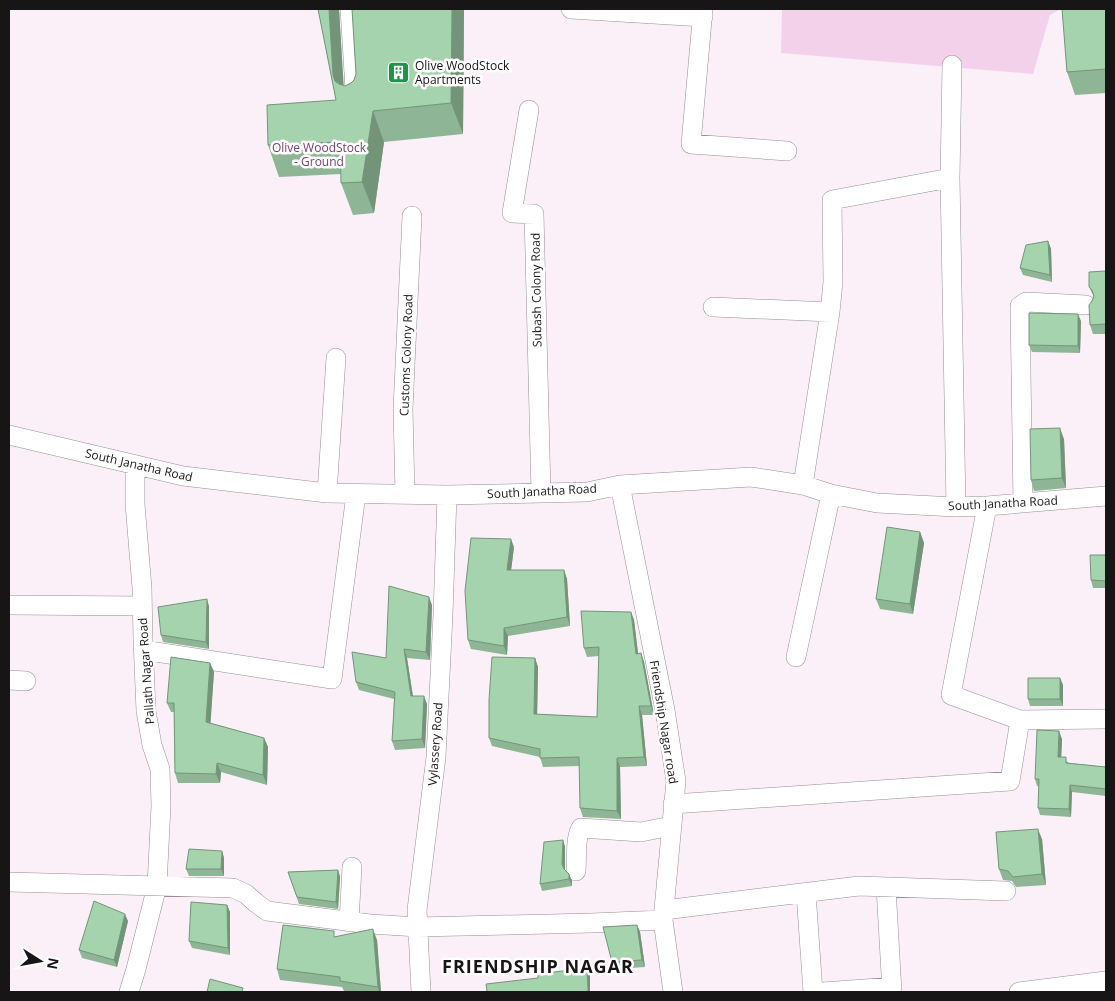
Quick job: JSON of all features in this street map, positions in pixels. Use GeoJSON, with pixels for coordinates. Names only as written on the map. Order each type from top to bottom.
{"type":"FeatureCollection","features":[{"type":"Feature","properties":{"kind":"street"},"geometry":{"type":"LineString","coordinates":[[350,9],[356,106]]}},
{"type":"Feature","properties":{"kind":"street"},"geometry":{"type":"LineString","coordinates":[[571,9],[703,13],[691,144],[787,151]]}},
{"type":"Feature","properties":{"kind":"street"},"geometry":{"type":"LineString","coordinates":[[952,65],[950,178],[956,507]]}},
{"type":"Feature","properties":{"kind":"street","name":"Subash Colony Road"},"geometry":{"type":"LineString","coordinates":[[529,110],[512,213],[534,214],[542,493]]}},
{"type":"Feature","properties":{"kind":"street"},"geometry":{"type":"LineString","coordinates":[[803,485],[830,312],[833,282],[832,200],[950,178]]}},
{"type":"Feature","properties":{"kind":"street","name":"Customs Colony Road"},"geometry":{"type":"LineString","coordinates":[[405,494],[403,409],[412,216]]}},
{"type":"Feature","properties":{"kind":"street"},"geometry":{"type":"LineString","coordinates":[[1023,503],[1020,306],[1026,302],[1086,305]]}},
{"type":"Feature","properties":{"kind":"street"},"geometry":{"type":"LineString","coordinates":[[713,307],[830,312]]}},
{"type":"Feature","properties":{"kind":"street"},"geometry":{"type":"LineString","coordinates":[[327,494],[336,358]]}},
{"type":"Feature","properties":{"kind":"street","name":"South Janatha Road"},"geometry":{"type":"LineString","coordinates":[[9,435],[183,476],[327,494],[587,492],[620,485],[751,477],[803,485],[831,494],[878,503],[956,507],[1106,496]]}},
{"type":"Feature","properties":{"kind":"street","name":"Pallath Nagar Road"},"geometry":{"type":"LineString","coordinates":[[129,992],[157,886],[161,806],[160,770],[152,745],[146,711],[142,588],[135,504],[135,465]]}},
{"type":"Feature","properties":{"kind":"street","name":"Friendship Nagar road"},"geometry":{"type":"LineString","coordinates":[[620,485],[665,710],[676,781],[663,915],[674,992]]}},
{"type":"Feature","properties":{"kind":"street"},"geometry":{"type":"LineString","coordinates":[[144,650],[332,679],[356,494]]}},
{"type":"Feature","properties":{"kind":"street","name":"Vylassery Road"},"geometry":{"type":"LineString","coordinates":[[421,992],[418,910],[436,757],[447,494]]}},
{"type":"Feature","properties":{"kind":"street"},"geometry":{"type":"LineString","coordinates":[[796,657],[831,494]]}},
{"type":"Feature","properties":{"kind":"street"},"geometry":{"type":"LineString","coordinates":[[987,506],[951,695],[1020,720],[1106,720]]}},
{"type":"Feature","properties":{"kind":"street"},"geometry":{"type":"LineString","coordinates":[[9,605],[142,606]]}},
{"type":"Feature","properties":{"kind":"street"},"geometry":{"type":"LineString","coordinates":[[673,804],[1010,781],[1020,720]]}},
{"type":"Feature","properties":{"kind":"street"},"geometry":{"type":"LineString","coordinates":[[576,871],[579,830],[581,828],[641,832],[671,826]]}},
{"type":"Feature","properties":{"kind":"street"},"geometry":{"type":"LineString","coordinates":[[349,922],[352,867]]}},
{"type":"Feature","properties":{"kind":"street"},"geometry":{"type":"LineString","coordinates":[[9,882],[234,888],[246,894],[267,911],[349,922],[418,927],[591,923],[663,915],[859,886],[1006,891]]}},
{"type":"Feature","properties":{"kind":"street"},"geometry":{"type":"LineString","coordinates":[[823,992],[892,990],[886,887]]}},
{"type":"Feature","properties":{"kind":"street"},"geometry":{"type":"LineString","coordinates":[[806,893],[814,992]]}},
{"type":"Feature","properties":{"kind":"street"},"geometry":{"type":"LineString","coordinates":[[1019,992],[1106,981]]}},
{"type":"Feature","properties":{"kind":"shaded area"},"geometry":{"type":"Polygon","coordinates":[[[782,9],[1061,9],[1050,15],[1033,74],[781,53],[782,9]]]}},
{"type":"Feature","properties":{"kind":"building"},"geometry":{"type":"Polygon","coordinates":[[[318,9],[329,9],[333,75],[335,81],[345,86],[354,80],[356,74],[352,9],[452,9],[451,103],[373,111],[362,182],[341,183],[340,142],[268,145],[267,105],[336,100],[318,9]]]}},
{"type":"Feature","properties":{"kind":"building"},"geometry":{"type":"Polygon","coordinates":[[[1062,9],[1106,9],[1106,69],[1067,72],[1062,9]]]}},
{"type":"Feature","properties":{"kind":"building"},"geometry":{"type":"Polygon","coordinates":[[[1048,241],[1050,275],[1020,268],[1026,245],[1048,241]]]}},
{"type":"Feature","properties":{"kind":"building"},"geometry":{"type":"Polygon","coordinates":[[[1106,271],[1106,324],[1090,325],[1089,305],[1094,296],[1089,287],[1089,272],[1106,271]]]}},
{"type":"Feature","properties":{"kind":"building"},"geometry":{"type":"Polygon","coordinates":[[[1029,313],[1078,314],[1078,346],[1029,345],[1029,313]]]}},
{"type":"Feature","properties":{"kind":"building"},"geometry":{"type":"Polygon","coordinates":[[[1060,428],[1062,478],[1031,480],[1030,429],[1060,428]]]}},
{"type":"Feature","properties":{"kind":"building"},"geometry":{"type":"Polygon","coordinates":[[[887,527],[920,532],[910,604],[876,599],[887,527]]]}},
{"type":"Feature","properties":{"kind":"building"},"geometry":{"type":"Polygon","coordinates":[[[471,538],[511,539],[507,570],[564,570],[567,617],[504,628],[504,646],[468,640],[465,591],[471,538]]]}},
{"type":"Feature","properties":{"kind":"building"},"geometry":{"type":"Polygon","coordinates":[[[1090,555],[1106,555],[1106,581],[1091,580],[1090,555]]]}},
{"type":"Feature","properties":{"kind":"building"},"geometry":{"type":"Polygon","coordinates":[[[389,586],[429,597],[426,652],[404,649],[411,696],[424,696],[422,739],[392,741],[395,692],[356,682],[352,652],[386,658],[389,586]]]}},
{"type":"Feature","properties":{"kind":"building"},"geometry":{"type":"Polygon","coordinates":[[[207,599],[206,642],[161,635],[158,607],[207,599]]]}},
{"type":"Feature","properties":{"kind":"building"},"geometry":{"type":"Polygon","coordinates":[[[581,611],[631,612],[636,654],[641,653],[651,706],[639,706],[644,757],[617,758],[617,811],[580,808],[579,757],[540,758],[540,749],[489,738],[492,657],[535,658],[534,714],[597,717],[599,647],[584,648],[581,611]]]}},
{"type":"Feature","properties":{"kind":"building"},"geometry":{"type":"Polygon","coordinates":[[[171,657],[210,663],[206,722],[264,738],[263,775],[217,763],[216,774],[175,773],[174,703],[167,703],[171,657]]]}},
{"type":"Feature","properties":{"kind":"building"},"geometry":{"type":"Polygon","coordinates":[[[1028,678],[1060,678],[1060,699],[1028,699],[1028,678]]]}},
{"type":"Feature","properties":{"kind":"building"},"geometry":{"type":"Polygon","coordinates":[[[1037,730],[1059,731],[1058,757],[1066,757],[1066,763],[1106,767],[1106,789],[1070,785],[1069,809],[1038,808],[1039,779],[1035,779],[1037,730]]]}},
{"type":"Feature","properties":{"kind":"building"},"geometry":{"type":"Polygon","coordinates":[[[1038,829],[1042,874],[1013,877],[1008,871],[999,869],[996,832],[1038,829]]]}},
{"type":"Feature","properties":{"kind":"building"},"geometry":{"type":"Polygon","coordinates":[[[563,840],[562,864],[569,874],[569,879],[540,884],[544,842],[563,840]]]}},
{"type":"Feature","properties":{"kind":"building"},"geometry":{"type":"Polygon","coordinates":[[[189,849],[222,851],[221,869],[186,869],[189,849]]]}},
{"type":"Feature","properties":{"kind":"building"},"geometry":{"type":"Polygon","coordinates":[[[338,870],[336,902],[297,897],[288,872],[338,870]]]}},
{"type":"Feature","properties":{"kind":"building"},"geometry":{"type":"Polygon","coordinates":[[[94,901],[125,914],[114,960],[79,950],[94,901]]]}},
{"type":"Feature","properties":{"kind":"building"},"geometry":{"type":"Polygon","coordinates":[[[191,902],[227,905],[228,948],[189,941],[191,902]]]}},
{"type":"Feature","properties":{"kind":"building"},"geometry":{"type":"Polygon","coordinates":[[[283,925],[334,931],[334,937],[373,929],[378,987],[340,981],[340,977],[277,969],[283,925]]]}},
{"type":"Feature","properties":{"kind":"building"},"geometry":{"type":"Polygon","coordinates":[[[637,925],[642,960],[612,962],[603,927],[637,925]]]}},
{"type":"Feature","properties":{"kind":"building"},"geometry":{"type":"Polygon","coordinates":[[[587,968],[588,991],[584,992],[487,992],[486,984],[538,978],[538,974],[587,968]]]}},
{"type":"Feature","properties":{"kind":"building"},"geometry":{"type":"Polygon","coordinates":[[[210,979],[243,988],[242,992],[207,992],[210,979]]]}},
{"type":"Feature","properties":{"kind":"place","name":"Olive WoodStock Apartments"},"geometry":{"type":"Point","coordinates":[399,72]}},
{"type":"Feature","properties":{"kind":"district","name":"FRIENDSHIP NAGAR"},"geometry":{"type":"Point","coordinates":[538,966]}},
{"type":"Feature","properties":{"kind":"park label","name":"Olive WoodStock - Ground"},"geometry":{"type":"Point","coordinates":[319,154]}}]}
